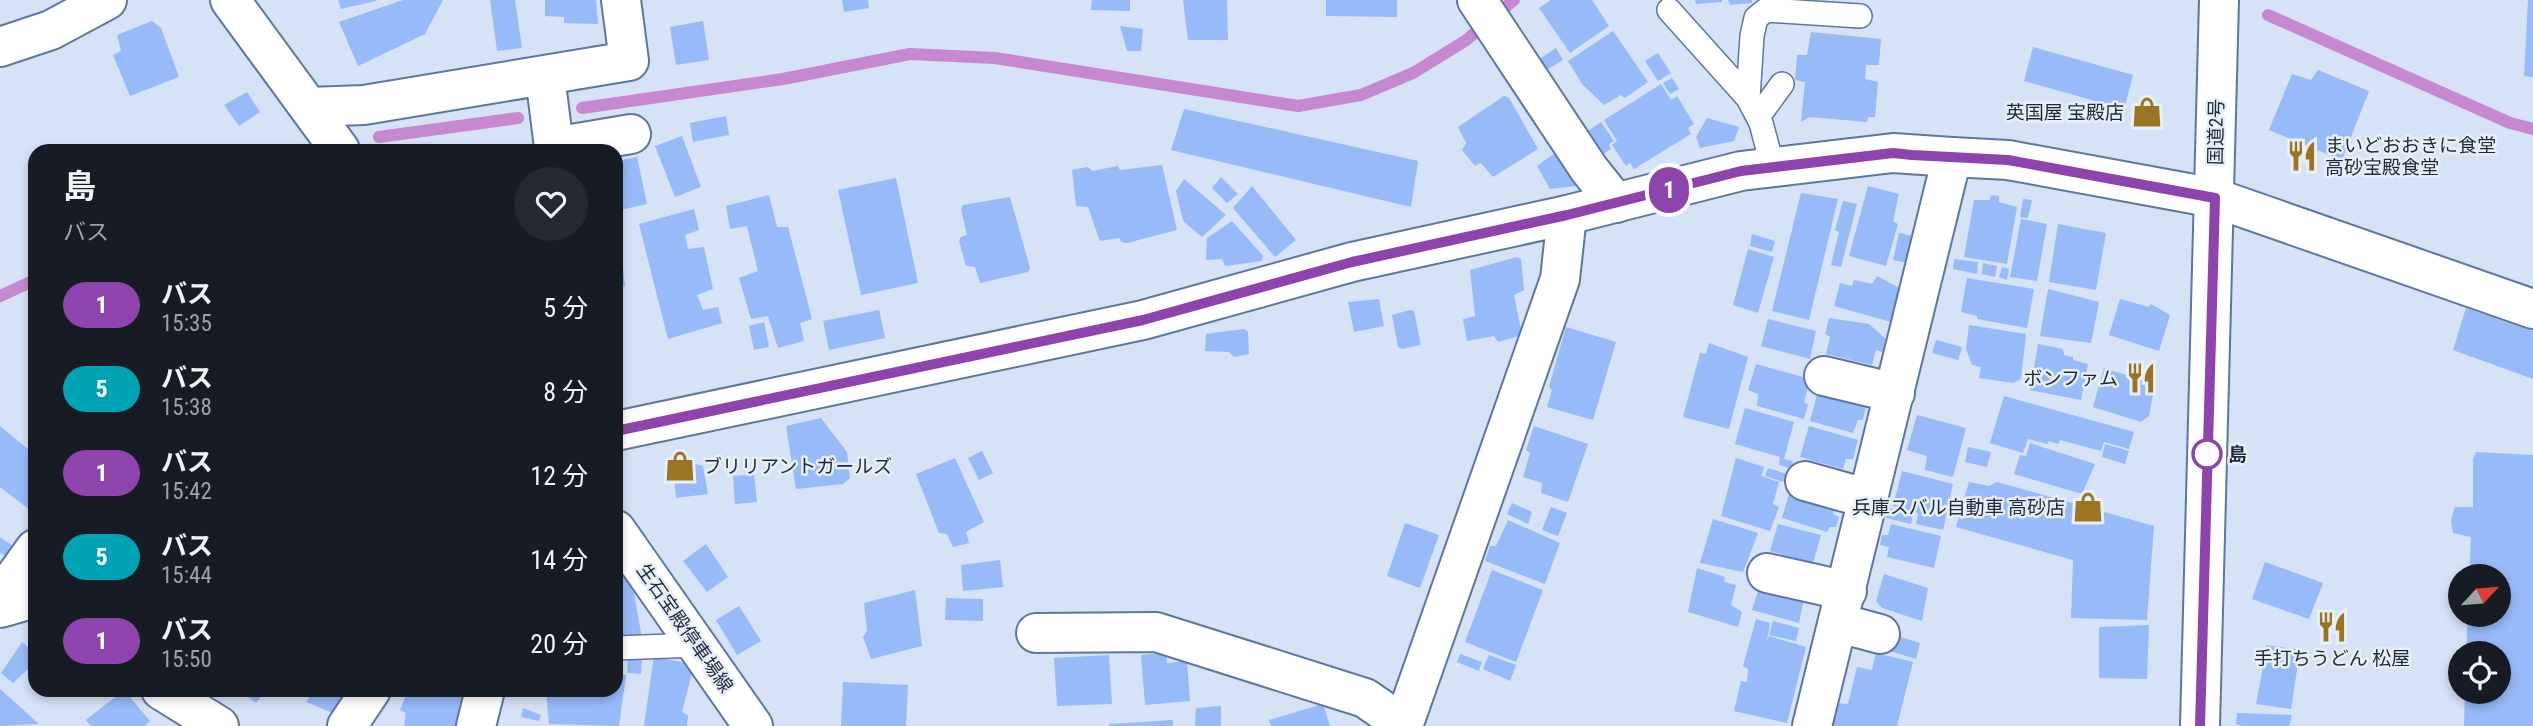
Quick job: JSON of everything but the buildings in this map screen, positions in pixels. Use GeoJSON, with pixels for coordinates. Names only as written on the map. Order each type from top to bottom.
{"type":"FeatureCollection","features":[{"type":"Feature","properties":{"kind":"main road"},"geometry":{"type":"LineString","coordinates":[[0,47],[51,30],[107,0]]}},
{"type":"Feature","properties":{"kind":"main road"},"geometry":{"type":"LineString","coordinates":[[230,0],[336,144]]}},
{"type":"Feature","properties":{"kind":"main road"},"geometry":{"type":"LineString","coordinates":[[309,107],[364,105],[629,61],[621,0]]}},
{"type":"Feature","properties":{"kind":"main road"},"geometry":{"type":"LineString","coordinates":[[1477,0],[1589,169],[1616,203]]}},
{"type":"Feature","properties":{"kind":"main road","name":"国道2号"},"geometry":{"type":"LineString","coordinates":[[2200,726],[2219,0]]}},
{"type":"Feature","properties":{"kind":"main road"},"geometry":{"type":"LineString","coordinates":[[545,76],[554,144]]}},
{"type":"Feature","properties":{"kind":"main road"},"geometry":{"type":"LineString","coordinates":[[572,144],[631,134]]}},
{"type":"Feature","properties":{"kind":"main road"},"geometry":{"type":"LineString","coordinates":[[623,429],[1143,320],[1352,262],[1567,215],[1741,171],[1893,153],[2008,160],[2215,198],[2533,309]]}},
{"type":"Feature","properties":{"kind":"main road"},"geometry":{"type":"LineString","coordinates":[[1812,726],[1952,157]]}},
{"type":"Feature","properties":{"kind":"main road"},"geometry":{"type":"LineString","coordinates":[[1037,633],[1156,632],[1365,698],[1404,725],[1560,279],[1567,215]]}},
{"type":"Feature","properties":{"kind":"main road"},"geometry":{"type":"LineString","coordinates":[[1824,376],[1895,393]]}},
{"type":"Feature","properties":{"kind":"main road"},"geometry":{"type":"LineString","coordinates":[[1805,481],[1869,499]]}},
{"type":"Feature","properties":{"kind":"main road","name":"生石宝殿停車場線"},"geometry":{"type":"LineString","coordinates":[[623,540],[753,726]]}},
{"type":"Feature","properties":{"kind":"main road"},"geometry":{"type":"LineString","coordinates":[[14,604],[15,577],[28,559]]}},
{"type":"Feature","properties":{"kind":"main road"},"geometry":{"type":"LineString","coordinates":[[1767,573],[1843,607],[1880,634]]}},
{"type":"Feature","properties":{"kind":"main road"},"geometry":{"type":"LineString","coordinates":[[171,697],[219,726]]}},
{"type":"Feature","properties":{"kind":"main road"},"geometry":{"type":"LineString","coordinates":[[347,726],[366,697]]}},
{"type":"Feature","properties":{"kind":"main road"},"geometry":{"type":"LineString","coordinates":[[476,726],[483,697]]}},
{"type":"Feature","properties":{"kind":"lane"},"geometry":{"type":"LineString","coordinates":[[1773,168],[1753,108],[1756,18],[1766,10],[1811,7],[1860,16]]}},
{"type":"Feature","properties":{"kind":"lane"},"geometry":{"type":"LineString","coordinates":[[1670,10],[1753,108]]}},
{"type":"Feature","properties":{"kind":"lane"},"geometry":{"type":"LineString","coordinates":[[1753,108],[1782,84]]}},
{"type":"Feature","properties":{"kind":"lane"},"geometry":{"type":"LineString","coordinates":[[623,648],[697,645]]}},
{"type":"Feature","properties":{"kind":"waterway"},"geometry":{"type":"LineString","coordinates":[[582,108],[783,79],[910,54],[995,58],[1298,106],[1361,95],[1413,73],[1465,41],[1514,0]]}},
{"type":"Feature","properties":{"kind":"waterway"},"geometry":{"type":"LineString","coordinates":[[2268,15],[2510,123],[2533,129]]}},
{"type":"Feature","properties":{"kind":"waterway"},"geometry":{"type":"LineString","coordinates":[[379,137],[518,118]]}},
{"type":"Feature","properties":{"kind":"waterway"},"geometry":{"type":"LineString","coordinates":[[0,296],[28,283]]}},
{"type":"Feature","properties":{"kind":"bus line","name":"1"},"geometry":{"type":"LineString","coordinates":[[623,429],[958,356],[1143,320],[1352,262],[1567,215],[1741,171],[1893,153],[2008,160],[2215,198],[2200,726]]}},
{"type":"Feature","properties":{"kind":"place","name":"英国屋 宝殿店"},"geometry":{"type":"Point","coordinates":[2147,112]}},
{"type":"Feature","properties":{"kind":"place","name":"まいどおおきに食堂 高砂宝殿食堂"},"geometry":{"type":"Point","coordinates":[2302,156]}},
{"type":"Feature","properties":{"kind":"place","name":"ボンファム"},"geometry":{"type":"Point","coordinates":[2141,378]}},
{"type":"Feature","properties":{"kind":"place","name":"島"},"geometry":{"type":"Point","coordinates":[2207,454]}},
{"type":"Feature","properties":{"kind":"place","name":"ブリリアントガールズ"},"geometry":{"type":"Point","coordinates":[680,466]}},
{"type":"Feature","properties":{"kind":"place","name":"兵庫スバル自動車 高砂店"},"geometry":{"type":"Point","coordinates":[2088,507]}},
{"type":"Feature","properties":{"kind":"place","name":"手打ちうどん 松屋"},"geometry":{"type":"Point","coordinates":[2332,627]}}]}
